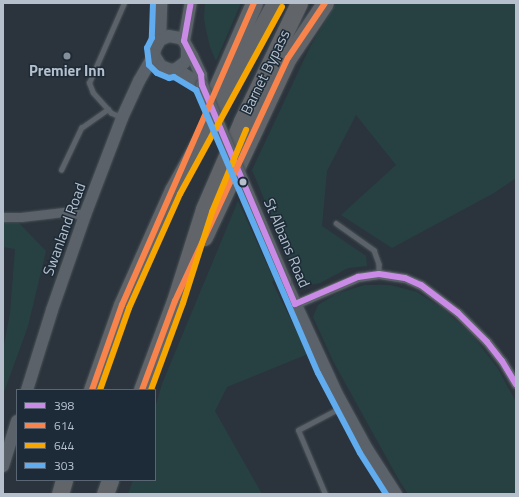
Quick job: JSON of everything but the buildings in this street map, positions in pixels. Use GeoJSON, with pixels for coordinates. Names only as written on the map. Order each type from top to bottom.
{"type":"FeatureCollection","features":[{"type":"Feature","properties":{"kind":"highway"},"geometry":{"type":"LineString","coordinates":[[173,190],[254,3]]}},
{"type":"Feature","properties":{"kind":"highway","name":"Barnet Bypass"},"geometry":{"type":"LineString","coordinates":[[92,389],[122,305],[173,190],[275,3]]}},
{"type":"Feature","properties":{"kind":"highway","name":"Barnet Bypass"},"geometry":{"type":"LineString","coordinates":[[142,389],[175,301],[204,209],[242,121],[299,3]]}},
{"type":"Feature","properties":{"kind":"highway"},"geometry":{"type":"LineString","coordinates":[[175,301],[288,58],[325,3]]}},
{"type":"Feature","properties":{"kind":"highway"},"geometry":{"type":"LineString","coordinates":[[60,494],[64,481]]}},
{"type":"Feature","properties":{"kind":"highway"},"geometry":{"type":"LineString","coordinates":[[106,494],[110,481]]}},
{"type":"Feature","properties":{"kind":"street"},"geometry":{"type":"LineString","coordinates":[[161,3],[160,40],[154,49],[154,55],[161,66],[170,70],[176,69],[187,59],[185,44],[191,3]]}},
{"type":"Feature","properties":{"kind":"street"},"geometry":{"type":"LineString","coordinates":[[160,40],[169,36],[180,38],[185,44]]}},
{"type":"Feature","properties":{"kind":"street","name":"St Albans Road"},"geometry":{"type":"LineString","coordinates":[[185,44],[201,75],[202,85],[285,281],[325,370],[367,449],[396,494]]}},
{"type":"Feature","properties":{"kind":"street","name":"Swanland Road"},"geometry":{"type":"LineString","coordinates":[[27,389],[85,215],[122,118],[139,81],[154,55]]}},
{"type":"Feature","properties":{"kind":"street"},"geometry":{"type":"LineString","coordinates":[[139,81],[161,66]]}},
{"type":"Feature","properties":{"kind":"street"},"geometry":{"type":"LineString","coordinates":[[176,69],[202,85]]}},
{"type":"Feature","properties":{"kind":"street"},"geometry":{"type":"LineString","coordinates":[[3,217],[21,218],[64,212],[85,215]]}},
{"type":"Feature","properties":{"kind":"street"},"geometry":{"type":"LineString","coordinates":[[295,304],[358,276],[379,274],[405,278],[416,283],[446,303],[483,337],[502,361],[516,384]]}},
{"type":"Feature","properties":{"kind":"street"},"geometry":{"type":"LineString","coordinates":[[3,466],[16,424]]}},
{"type":"Feature","properties":{"kind":"lane"},"geometry":{"type":"LineString","coordinates":[[122,118],[111,113],[93,93],[89,83],[124,3]]}},
{"type":"Feature","properties":{"kind":"lane"},"geometry":{"type":"LineString","coordinates":[[61,170],[81,128],[108,109]]}},
{"type":"Feature","properties":{"kind":"lane"},"geometry":{"type":"LineString","coordinates":[[336,223],[374,250],[378,260],[379,274]]}},
{"type":"Feature","properties":{"kind":"lane"},"geometry":{"type":"LineString","coordinates":[[326,494],[298,430],[344,406]]}},
{"type":"Feature","properties":{"kind":"green space"},"geometry":{"type":"Polygon","coordinates":[[[205,3],[241,3],[216,61],[210,47],[206,30],[204,18],[205,3]]]}},
{"type":"Feature","properties":{"kind":"green space"},"geometry":{"type":"Polygon","coordinates":[[[336,3],[516,3],[516,178],[494,193],[392,248],[341,215],[396,165],[356,115],[327,171],[322,226],[366,256],[367,266],[348,268],[320,283],[308,285],[298,279],[252,170],[310,47],[336,3]]]}},
{"type":"Feature","properties":{"kind":"green space"},"geometry":{"type":"Polygon","coordinates":[[[238,201],[274,280],[272,282],[308,354],[227,387],[215,411],[262,494],[128,494],[133,481],[156,481],[156,405],[162,384],[238,201]]]}},
{"type":"Feature","properties":{"kind":"green space"},"geometry":{"type":"Polygon","coordinates":[[[3,222],[19,223],[46,251],[28,326],[3,395],[3,350],[10,313],[15,249],[3,247],[3,222]]]}},
{"type":"Feature","properties":{"kind":"green space"},"geometry":{"type":"Polygon","coordinates":[[[364,285],[390,285],[417,292],[443,309],[472,335],[497,367],[516,402],[516,494],[408,494],[333,361],[313,317],[318,305],[336,294],[364,285]]]}},
{"type":"Feature","properties":{"kind":"transit line","name":"303"},"geometry":{"type":"LineString","coordinates":[[153,3],[152,38],[147,48],[149,65],[157,73],[169,78],[174,77],[196,90],[318,373],[360,453],[386,494]]}},
{"type":"Feature","properties":{"kind":"transit line","name":"398"},"geometry":{"type":"LineString","coordinates":[[184,41],[191,3]]}},
{"type":"Feature","properties":{"kind":"transit line","name":"614"},"geometry":{"type":"LineString","coordinates":[[92,389],[122,305],[254,3]]}},
{"type":"Feature","properties":{"kind":"transit line","name":"614"},"geometry":{"type":"LineString","coordinates":[[142,389],[175,301],[288,58],[325,3]]}},
{"type":"Feature","properties":{"kind":"transit line","name":"644"},"geometry":{"type":"LineString","coordinates":[[100,389],[129,308],[180,194],[282,7]]}},
{"type":"Feature","properties":{"kind":"transit line","name":"398"},"geometry":{"type":"LineString","coordinates":[[184,41],[201,75],[202,85],[295,304]]}},
{"type":"Feature","properties":{"kind":"transit line","name":"644"},"geometry":{"type":"LineString","coordinates":[[151,389],[183,303],[212,212],[246,130]]}},
{"type":"Feature","properties":{"kind":"transit line","name":"398"},"geometry":{"type":"LineString","coordinates":[[295,304],[358,277],[379,274],[405,278],[421,285],[458,313],[487,342],[502,361],[516,384]]}},
{"type":"Feature","properties":{"kind":"place","name":"Premier Inn"},"geometry":{"type":"Point","coordinates":[67,56]}}]}
